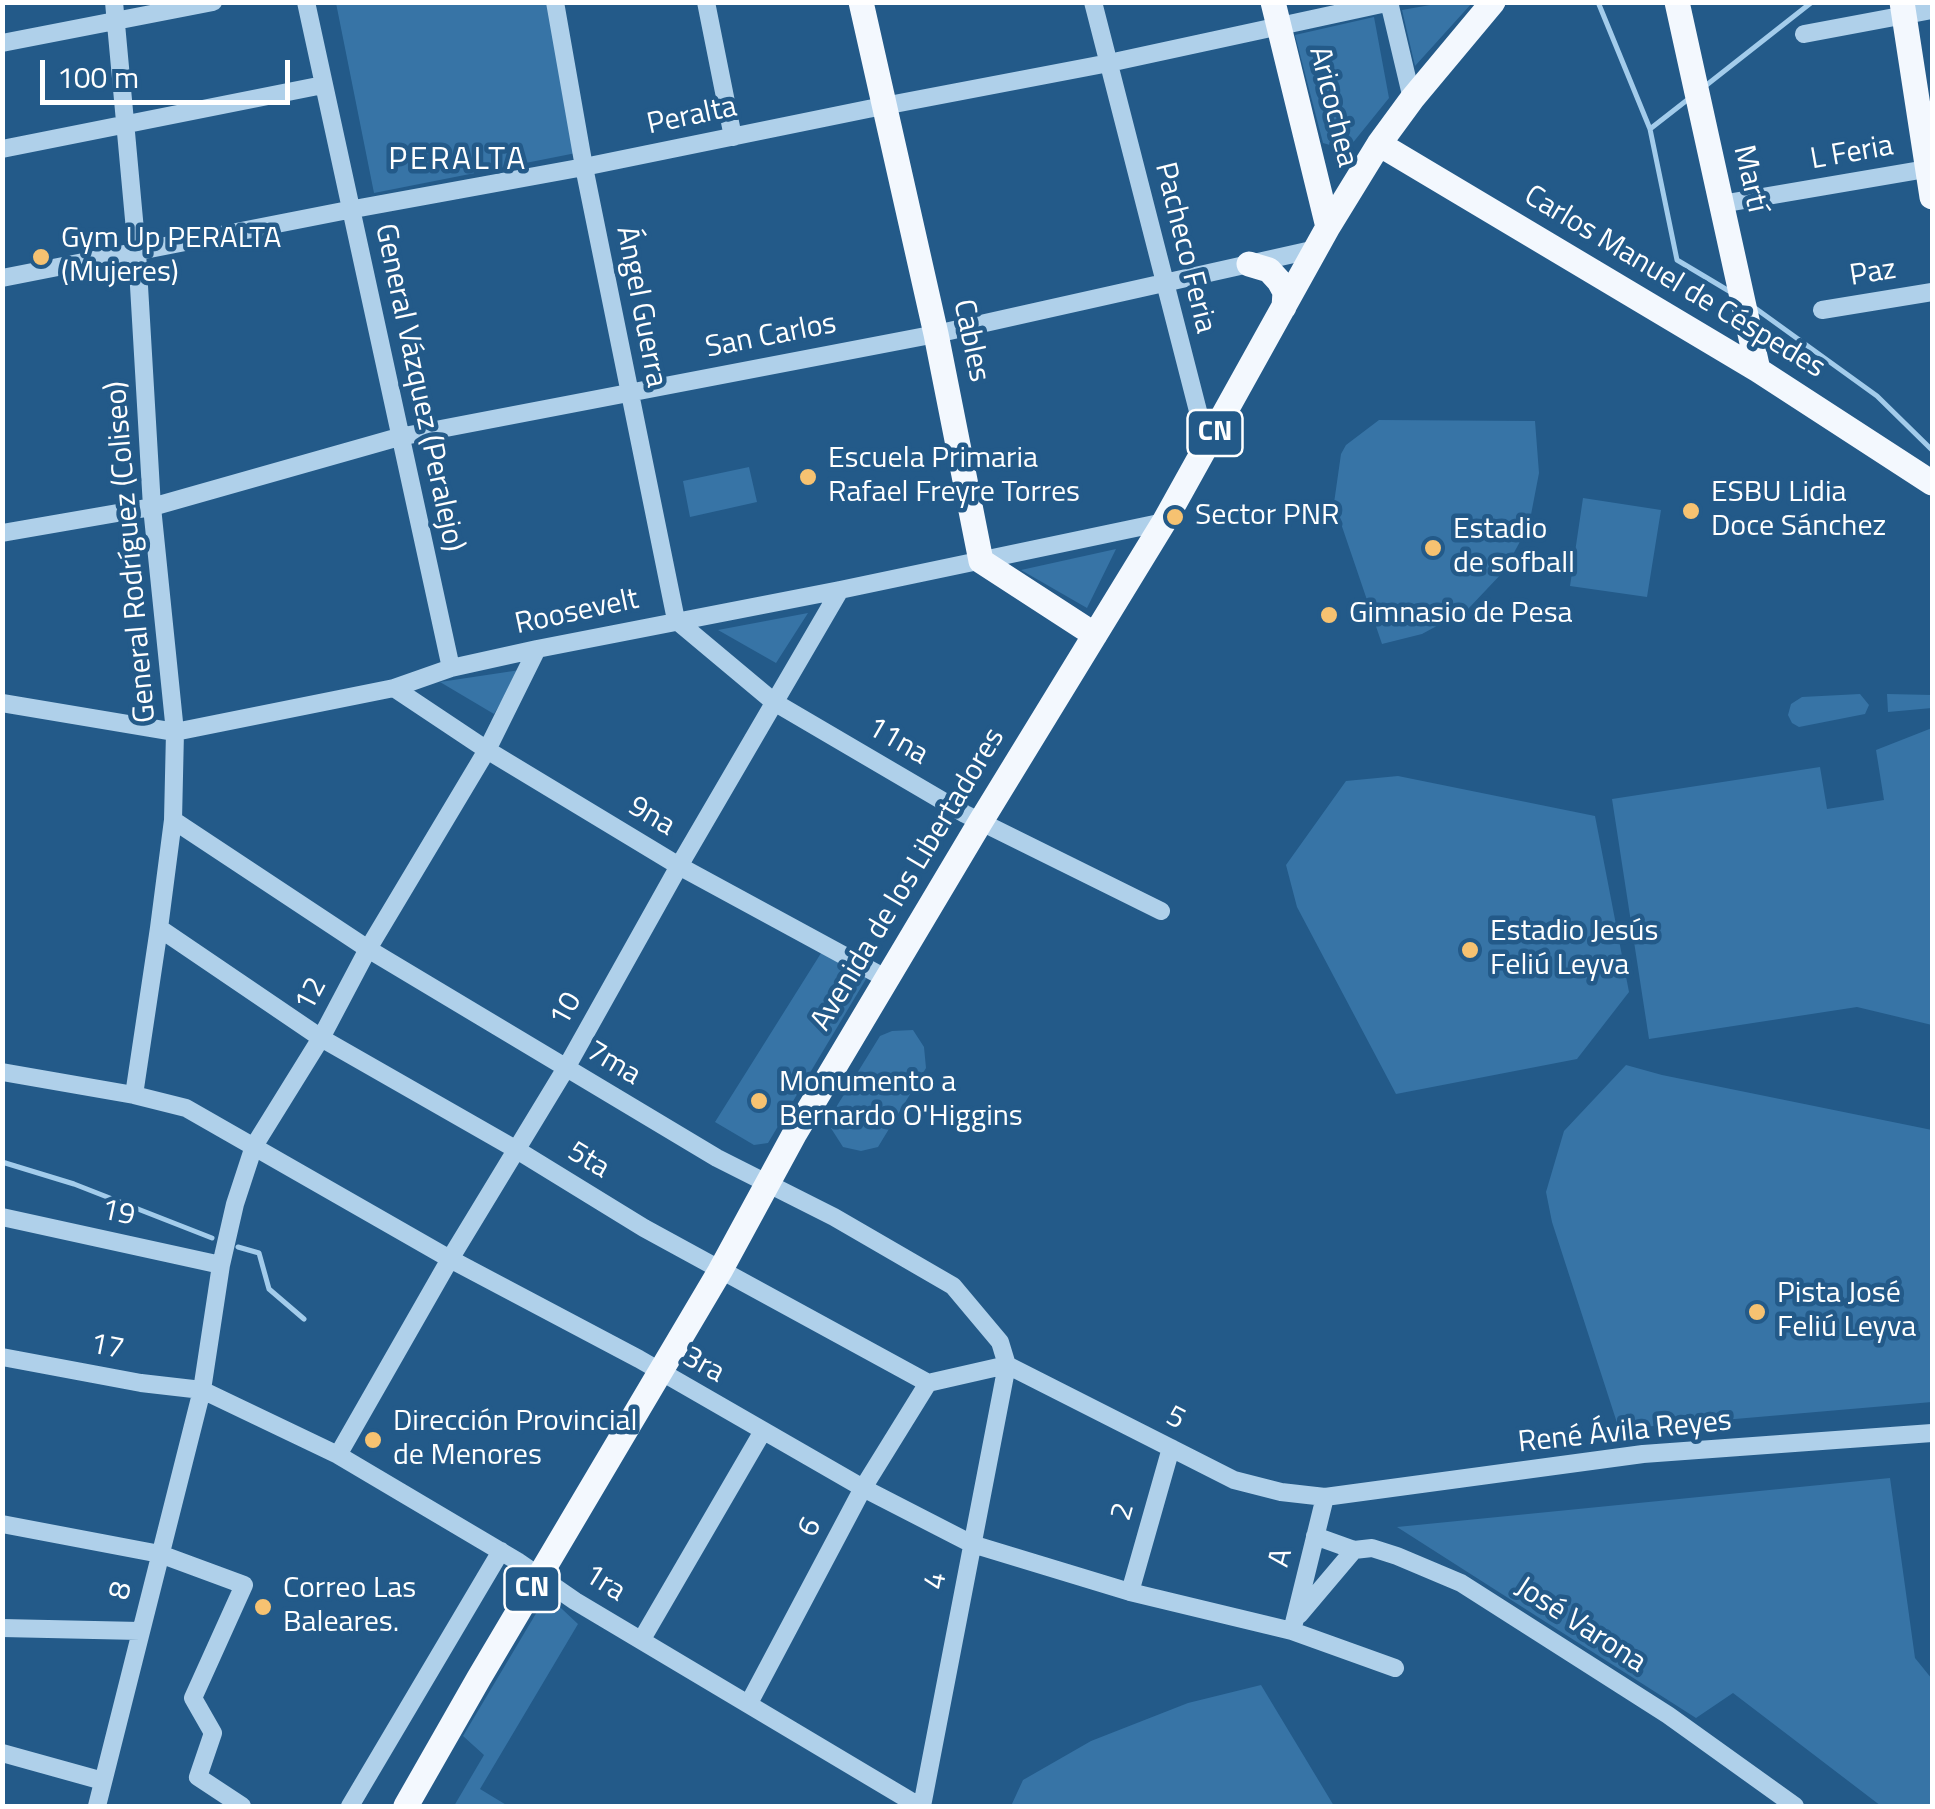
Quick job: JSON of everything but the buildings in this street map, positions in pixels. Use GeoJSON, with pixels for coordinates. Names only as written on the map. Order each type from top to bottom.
{"type":"FeatureCollection","features":[{"type":"Feature","properties":{"kind":"main road","name":"Cables"},"geometry":{"type":"LineString","coordinates":[[861,2],[936,334],[980,561]]}},
{"type":"Feature","properties":{"kind":"main road","name":"Avenida de los Libertadores"},"geometry":{"type":"LineString","coordinates":[[406,1806],[720,1270],[795,1133],[1164,522],[1375,150],[1493,2]]}},
{"type":"Feature","properties":{"kind":"main road","name":"Martí"},"geometry":{"type":"LineString","coordinates":[[1676,2],[1758,370]]}},
{"type":"Feature","properties":{"kind":"main road"},"geometry":{"type":"LineString","coordinates":[[1903,9],[1932,197]]}},
{"type":"Feature","properties":{"kind":"main road","name":"Aricochea"},"geometry":{"type":"LineString","coordinates":[[1276,14],[1309,152],[1322,238]]}},
{"type":"Feature","properties":{"kind":"main road"},"geometry":{"type":"LineString","coordinates":[[1309,152],[1344,172],[1375,150]]}},
{"type":"Feature","properties":{"kind":"main road","name":"Carlos Manuel de Céspedes"},"geometry":{"type":"LineString","coordinates":[[1375,150],[1710,341],[1932,483]]}},
{"type":"Feature","properties":{"kind":"main road"},"geometry":{"type":"LineString","coordinates":[[1249,264],[1269,270],[1279,280],[1285,292],[1284,307]]}},
{"type":"Feature","properties":{"kind":"main road"},"geometry":{"type":"LineString","coordinates":[[1710,341],[1749,326]]}},
{"type":"Feature","properties":{"kind":"main road"},"geometry":{"type":"LineString","coordinates":[[980,561],[1095,635]]}},
{"type":"Feature","properties":{"kind":"street","name":"General Rodríguez (Coliseo)"},"geometry":{"type":"LineString","coordinates":[[114,2],[138,252],[152,506],[175,732],[172,820],[134,1095]]}},
{"type":"Feature","properties":{"kind":"street"},"geometry":{"type":"LineString","coordinates":[[2,43],[213,2]]}},
{"type":"Feature","properties":{"kind":"street","name":"General Vázquez (Peralejo)"},"geometry":{"type":"LineString","coordinates":[[306,2],[451,668]]}},
{"type":"Feature","properties":{"kind":"street","name":"Ángel Guerra"},"geometry":{"type":"LineString","coordinates":[[555,2],[628,392],[676,620]]}},
{"type":"Feature","properties":{"kind":"street"},"geometry":{"type":"LineString","coordinates":[[706,2],[734,137]]}},
{"type":"Feature","properties":{"kind":"street","name":"Pacheco Feria"},"geometry":{"type":"LineString","coordinates":[[1093,2],[1207,446]]}},
{"type":"Feature","properties":{"kind":"street"},"geometry":{"type":"LineString","coordinates":[[1390,3],[1412,100]]}},
{"type":"Feature","properties":{"kind":"street","name":"Peralta"},"geometry":{"type":"LineString","coordinates":[[2,278],[1109,63],[1276,14],[1390,3]]}},
{"type":"Feature","properties":{"kind":"street"},"geometry":{"type":"LineString","coordinates":[[1804,34],[1903,9],[1932,10]]}},
{"type":"Feature","properties":{"kind":"street"},"geometry":{"type":"LineString","coordinates":[[2,149],[323,85]]}},
{"type":"Feature","properties":{"kind":"street","name":"L Feria"},"geometry":{"type":"LineString","coordinates":[[1722,204],[1930,169]]}},
{"type":"Feature","properties":{"kind":"street","name":"San Carlos"},"geometry":{"type":"LineString","coordinates":[[2,533],[152,506],[399,438],[936,334],[1249,264],[1322,238]]}},
{"type":"Feature","properties":{"kind":"street","name":"Paz"},"geometry":{"type":"LineString","coordinates":[[1822,310],[1932,292]]}},
{"type":"Feature","properties":{"kind":"street","name":"Roosevelt"},"geometry":{"type":"LineString","coordinates":[[2,703],[175,732],[394,688],[451,668],[536,648],[1164,522]]}},
{"type":"Feature","properties":{"kind":"street","name":"10"},"geometry":{"type":"LineString","coordinates":[[338,1455],[840,590]]}},
{"type":"Feature","properties":{"kind":"street","name":"11na"},"geometry":{"type":"LineString","coordinates":[[676,620],[774,702],[981,822],[1161,911]]}},
{"type":"Feature","properties":{"kind":"street","name":"12"},"geometry":{"type":"LineString","coordinates":[[202,1390],[221,1266],[254,1146],[487,750],[536,648]]}},
{"type":"Feature","properties":{"kind":"street","name":"9na"},"geometry":{"type":"LineString","coordinates":[[394,688],[487,750],[679,866],[888,979]]}},
{"type":"Feature","properties":{"kind":"street","name":"7ma"},"geometry":{"type":"LineString","coordinates":[[172,820],[368,949],[566,1068],[717,1158],[834,1217],[953,1286],[1000,1342],[1007,1365]]}},
{"type":"Feature","properties":{"kind":"street","name":"5ta"},"geometry":{"type":"LineString","coordinates":[[159,928],[320,1038],[644,1228],[928,1383]]}},
{"type":"Feature","properties":{"kind":"street","name":"3ra"},"geometry":{"type":"LineString","coordinates":[[2,1072],[186,1108],[450,1259],[972,1544],[1130,1592],[1294,1625],[1395,1668]]}},
{"type":"Feature","properties":{"kind":"street","name":"19"},"geometry":{"type":"LineString","coordinates":[[2,1217],[221,1266]]}},
{"type":"Feature","properties":{"kind":"street","name":"17"},"geometry":{"type":"LineString","coordinates":[[2,1357],[140,1383],[202,1390]]}},
{"type":"Feature","properties":{"kind":"street"},"geometry":{"type":"LineString","coordinates":[[928,1383],[1007,1365]]}},
{"type":"Feature","properties":{"kind":"street","name":"5"},"geometry":{"type":"LineString","coordinates":[[1007,1365],[1234,1480],[1281,1492],[1325,1497]]}},
{"type":"Feature","properties":{"kind":"street","name":"4"},"geometry":{"type":"LineString","coordinates":[[920,1806],[1007,1365]]}},
{"type":"Feature","properties":{"kind":"street","name":"6"},"geometry":{"type":"LineString","coordinates":[[749,1703],[864,1488],[928,1383]]}},
{"type":"Feature","properties":{"kind":"street","name":"1ra"},"geometry":{"type":"LineString","coordinates":[[202,1390],[338,1455],[920,1806]]}},
{"type":"Feature","properties":{"kind":"street","name":"8"},"geometry":{"type":"LineString","coordinates":[[97,1806],[202,1390]]}},
{"type":"Feature","properties":{"kind":"street"},"geometry":{"type":"LineString","coordinates":[[642,1639],[763,1431]]}},
{"type":"Feature","properties":{"kind":"street","name":"René Ávila Reyes"},"geometry":{"type":"LineString","coordinates":[[1325,1497],[1642,1454],[1932,1433]]}},
{"type":"Feature","properties":{"kind":"street","name":"2"},"geometry":{"type":"LineString","coordinates":[[1130,1592],[1171,1448]]}},
{"type":"Feature","properties":{"kind":"street","name":"A"},"geometry":{"type":"LineString","coordinates":[[1294,1625],[1325,1497]]}},
{"type":"Feature","properties":{"kind":"street"},"geometry":{"type":"LineString","coordinates":[[2,1524],[160,1554],[244,1585],[193,1698],[213,1733],[198,1777],[242,1806]]}},
{"type":"Feature","properties":{"kind":"street","name":"José Varona"},"geometry":{"type":"LineString","coordinates":[[1315,1536],[1354,1550],[1372,1548],[1398,1556],[1461,1583],[1668,1715],[1795,1806]]}},
{"type":"Feature","properties":{"kind":"street"},"geometry":{"type":"LineString","coordinates":[[1294,1625],[1354,1550]]}},
{"type":"Feature","properties":{"kind":"street"},"geometry":{"type":"LineString","coordinates":[[350,1806],[500,1552]]}},
{"type":"Feature","properties":{"kind":"street"},"geometry":{"type":"LineString","coordinates":[[2,1628],[140,1632]]}},
{"type":"Feature","properties":{"kind":"street"},"geometry":{"type":"LineString","coordinates":[[2,1753],[103,1781]]}},
{"type":"Feature","properties":{"kind":"shaded area"},"geometry":{"type":"Polygon","coordinates":[[[1447,2],[1472,3],[1415,66],[1402,10],[1447,2]]]}},
{"type":"Feature","properties":{"kind":"shaded area"},"geometry":{"type":"Polygon","coordinates":[[[336,3],[547,3],[576,153],[374,193],[336,3]]]}},
{"type":"Feature","properties":{"kind":"shaded area"},"geometry":{"type":"Polygon","coordinates":[[[1374,17],[1389,98],[1347,150],[1323,143],[1295,35],[1374,17]]]}},
{"type":"Feature","properties":{"kind":"shaded area","name":"Estadio de sofball"},"geometry":{"type":"Polygon","coordinates":[[[1379,420],[1535,421],[1539,473],[1529,525],[1504,571],[1468,609],[1422,634],[1382,644],[1334,503],[1341,454],[1346,445],[1379,420]]]}},
{"type":"Feature","properties":{"kind":"shaded area"},"geometry":{"type":"Polygon","coordinates":[[[749,467],[757,502],[690,517],[683,481],[749,467]]]}},
{"type":"Feature","properties":{"kind":"shaded area"},"geometry":{"type":"Polygon","coordinates":[[[1583,498],[1661,510],[1647,597],[1570,586],[1583,498]]]}},
{"type":"Feature","properties":{"kind":"shaded area"},"geometry":{"type":"Polygon","coordinates":[[[1116,549],[1087,608],[1021,570],[1116,549]]]}},
{"type":"Feature","properties":{"kind":"shaded area"},"geometry":{"type":"Polygon","coordinates":[[[808,613],[776,663],[718,630],[808,613]]]}},
{"type":"Feature","properties":{"kind":"shaded area"},"geometry":{"type":"Polygon","coordinates":[[[520,670],[494,714],[440,682],[520,670]]]}},
{"type":"Feature","properties":{"kind":"shaded area"},"geometry":{"type":"Polygon","coordinates":[[[1860,694],[1869,705],[1865,714],[1799,727],[1788,715],[1791,704],[1802,697],[1860,694]]]}},
{"type":"Feature","properties":{"kind":"shaded area"},"geometry":{"type":"Polygon","coordinates":[[[1887,694],[1932,695],[1932,708],[1888,712],[1887,694]]]}},
{"type":"Feature","properties":{"kind":"shaded area"},"geometry":{"type":"Polygon","coordinates":[[[1932,728],[1932,1025],[1857,1007],[1649,1039],[1612,799],[1820,767],[1827,809],[1884,800],[1876,750],[1932,728]]]}},
{"type":"Feature","properties":{"kind":"shaded area","name":"Estadio Jesús Feliú Leyva"},"geometry":{"type":"Polygon","coordinates":[[[1398,776],[1595,816],[1629,992],[1577,1059],[1396,1094],[1297,907],[1286,865],[1346,781],[1398,776]]]}},
{"type":"Feature","properties":{"kind":"shaded area"},"geometry":{"type":"Polygon","coordinates":[[[828,942],[872,969],[768,1143],[754,1145],[715,1122],[828,942]]]}},
{"type":"Feature","properties":{"kind":"shaded area"},"geometry":{"type":"Polygon","coordinates":[[[913,1030],[924,1047],[926,1068],[878,1147],[861,1151],[843,1147],[827,1122],[880,1036],[913,1030]]]}},
{"type":"Feature","properties":{"kind":"shaded area","name":"Pista José Feliú Leyva"},"geometry":{"type":"Polygon","coordinates":[[[1626,1065],[1932,1130],[1932,1402],[1619,1429],[1552,1222],[1546,1192],[1564,1131],[1626,1065]]]}},
{"type":"Feature","properties":{"kind":"shaded area"},"geometry":{"type":"Polygon","coordinates":[[[1890,1478],[1915,1658],[1932,1679],[1932,1806],[1881,1806],[1733,1693],[1696,1718],[1397,1527],[1890,1478]]]}},
{"type":"Feature","properties":{"kind":"shaded area"},"geometry":{"type":"Polygon","coordinates":[[[547,1595],[578,1624],[480,1789],[508,1806],[454,1806],[484,1755],[463,1736],[547,1595]]]}},
{"type":"Feature","properties":{"kind":"shaded area"},"geometry":{"type":"Polygon","coordinates":[[[1261,1685],[1334,1806],[1011,1806],[1023,1780],[1091,1741],[1188,1703],[1261,1685]]]}},
{"type":"Feature","properties":{"kind":"waterway"},"geometry":{"type":"LineString","coordinates":[[1598,2],[1650,129],[1677,260],[1729,291]]}},
{"type":"Feature","properties":{"kind":"waterway"},"geometry":{"type":"LineString","coordinates":[[1704,87],[1812,2]]}},
{"type":"Feature","properties":{"kind":"waterway"},"geometry":{"type":"LineString","coordinates":[[1650,129],[1691,97]]}},
{"type":"Feature","properties":{"kind":"waterway"},"geometry":{"type":"LineString","coordinates":[[1755,308],[1877,396],[1932,450]]}},
{"type":"Feature","properties":{"kind":"waterway"},"geometry":{"type":"LineString","coordinates":[[2,1162],[74,1184],[212,1238]]}},
{"type":"Feature","properties":{"kind":"waterway"},"geometry":{"type":"LineString","coordinates":[[238,1247],[259,1253],[269,1289],[304,1319]]}},
{"type":"Feature","properties":{"kind":"place","name":"Gym Up PERALTA (Mujeres)"},"geometry":{"type":"Point","coordinates":[41,257]}},
{"type":"Feature","properties":{"kind":"place","name":"Escuela Primaria Rafael Freyre Torres"},"geometry":{"type":"Point","coordinates":[808,477]}},
{"type":"Feature","properties":{"kind":"place","name":"ESBU Lidia Doce Sánchez"},"geometry":{"type":"Point","coordinates":[1691,511]}},
{"type":"Feature","properties":{"kind":"place","name":"Sector PNR"},"geometry":{"type":"Point","coordinates":[1175,517]}},
{"type":"Feature","properties":{"kind":"place","name":"Estadio de sofball"},"geometry":{"type":"Point","coordinates":[1433,548]}},
{"type":"Feature","properties":{"kind":"place","name":"Gimnasio de Pesa"},"geometry":{"type":"Point","coordinates":[1329,615]}},
{"type":"Feature","properties":{"kind":"place","name":"Estadio Jesús Feliú Leyva"},"geometry":{"type":"Point","coordinates":[1470,950]}},
{"type":"Feature","properties":{"kind":"place","name":"Monumento a Bernardo O'Higgins"},"geometry":{"type":"Point","coordinates":[759,1101]}},
{"type":"Feature","properties":{"kind":"place","name":"Pista José Feliú Leyva"},"geometry":{"type":"Point","coordinates":[1757,1312]}},
{"type":"Feature","properties":{"kind":"place","name":"Dirección Provincial de Menores"},"geometry":{"type":"Point","coordinates":[373,1440]}},
{"type":"Feature","properties":{"kind":"place","name":"Correo Las Baleares."},"geometry":{"type":"Point","coordinates":[263,1607]}},
{"type":"Feature","properties":{"kind":"district","name":"PERALTA"},"geometry":{"type":"Point","coordinates":[458,161]}}]}
